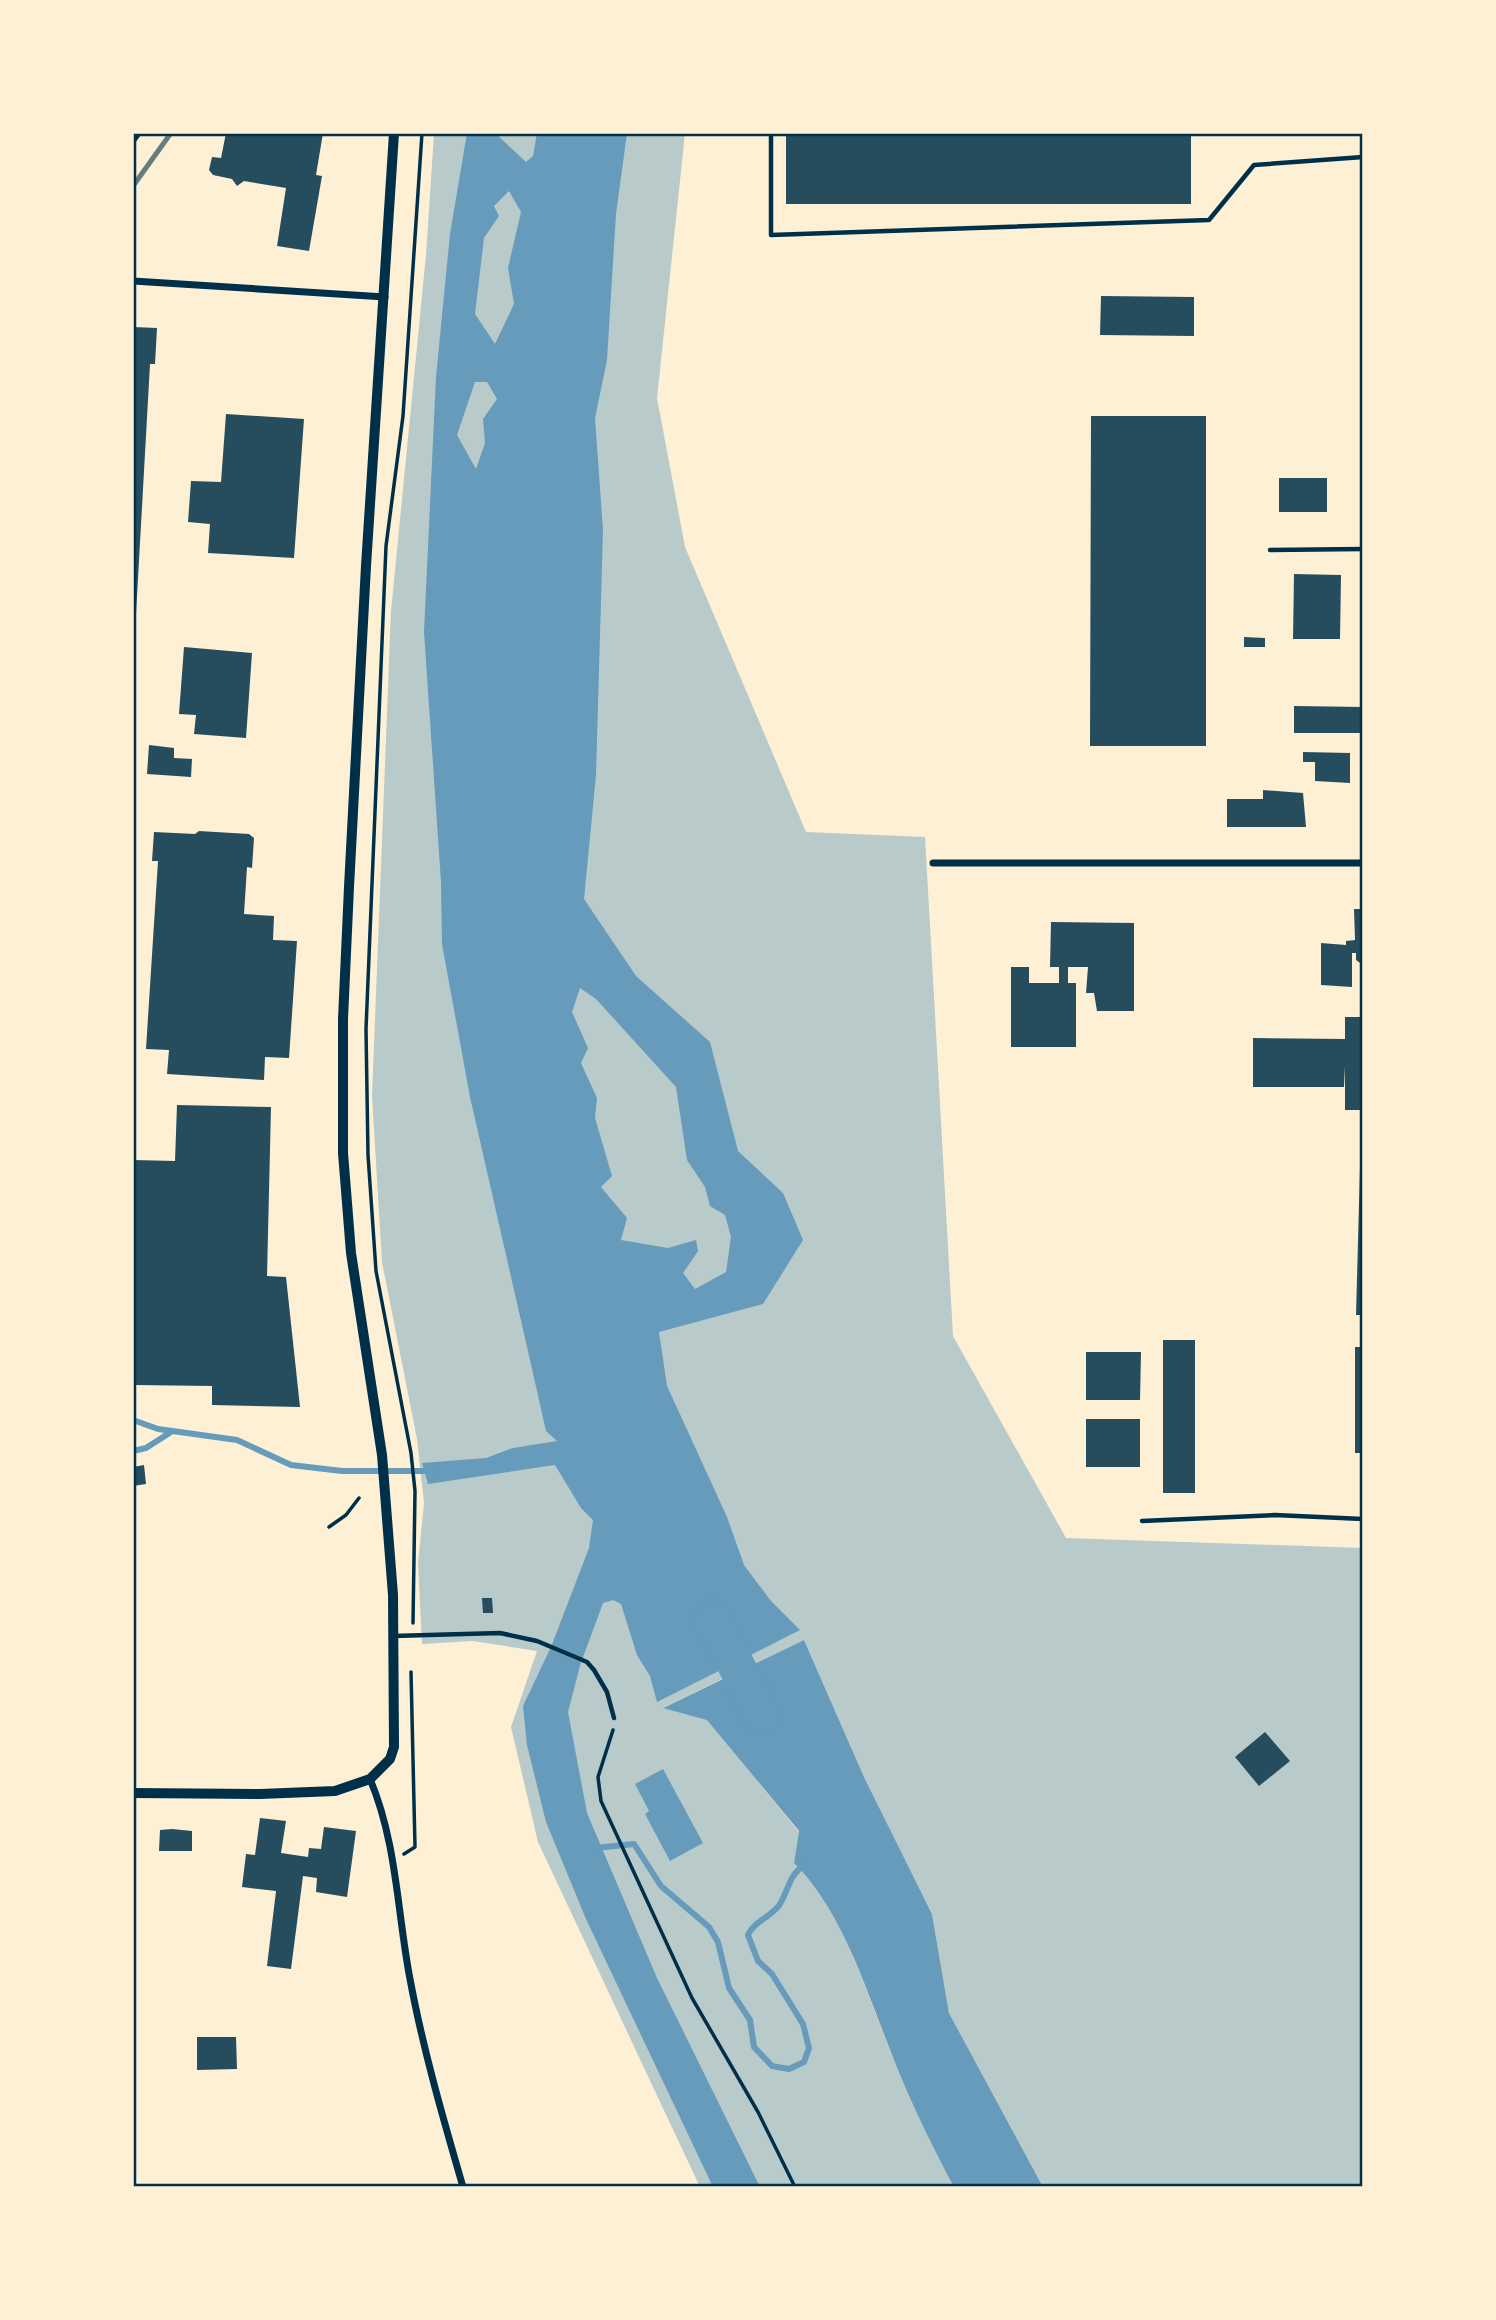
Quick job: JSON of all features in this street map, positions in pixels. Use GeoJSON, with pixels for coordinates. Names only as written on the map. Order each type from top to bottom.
{"type":"FeatureCollection","features":[{"type":"Feature","properties":{"kind":"street"},"geometry":{"type":"LineString","coordinates":[[133,140],[138,133]]}},
{"type":"Feature","properties":{"kind":"street"},"geometry":{"type":"LineString","coordinates":[[133,1793],[315,1793],[349,1788],[370,1779],[390,1759],[394,1747],[393,1595],[382,1455],[351,1253],[343,1153],[343,1060],[366,566],[394,133]]}},
{"type":"Feature","properties":{"kind":"street"},"geometry":{"type":"LineString","coordinates":[[133,281],[384,298]]}},
{"type":"Feature","properties":{"kind":"street"},"geometry":{"type":"LineString","coordinates":[[933,863],[1363,863]]}},
{"type":"Feature","properties":{"kind":"street"},"geometry":{"type":"LineString","coordinates":[[370,1779],[382,1809],[394,1861],[410,1979],[435,2091],[463,2187]]}},
{"type":"Feature","properties":{"kind":"lane"},"geometry":{"type":"LineString","coordinates":[[771,133],[771,235],[1209,220],[1254,165],[1363,157]]}},
{"type":"Feature","properties":{"kind":"lane"},"geometry":{"type":"LineString","coordinates":[[1270,550],[1363,549]]}},
{"type":"Feature","properties":{"kind":"lane"},"geometry":{"type":"LineString","coordinates":[[1142,1521],[1275,1515],[1363,1519]]}},
{"type":"Feature","properties":{"kind":"lane"},"geometry":{"type":"LineString","coordinates":[[393,1636],[500,1633],[540,1643],[587,1662],[607,1692],[614,1717]]}},
{"type":"Feature","properties":{"kind":"path"},"geometry":{"type":"LineString","coordinates":[[413,1635],[415,1491],[411,1453],[376,1270],[368,1155],[366,1029],[386,546],[403,416],[422,133]]}},
{"type":"Feature","properties":{"kind":"path"},"geometry":{"type":"LineString","coordinates":[[329,1527],[346,1515],[359,1497]]}},
{"type":"Feature","properties":{"kind":"path"},"geometry":{"type":"LineString","coordinates":[[394,1861],[415,1847],[411,1663]]}},
{"type":"Feature","properties":{"kind":"path"},"geometry":{"type":"LineString","coordinates":[[614,1717],[598,1777],[601,1801],[697,2008],[758,2112],[795,2187]]}},
{"type":"Feature","properties":{"kind":"shaded area"},"geometry":{"type":"Polygon","coordinates":[[[434,133],[685,133],[657,398],[685,547],[806,832],[925,837],[953,1336],[1066,1538],[1363,1548],[1363,2187],[1043,2187],[949,2013],[932,1914],[864,1777],[804,1640],[664,1707],[707,1719],[799,1832],[794,1863],[830,1910],[844,1938],[903,2082],[954,2187],[700,2187],[538,1842],[511,1727],[537,1651],[473,1641],[422,1644],[418,1564],[424,1503],[417,1439],[382,1262],[372,1096],[391,611],[426,255],[434,133]]]}},
{"type":"Feature","properties":{"kind":"water"},"geometry":{"type":"Polygon","coordinates":[[[467,133],[495,133],[526,162],[533,156],[537,133],[627,133],[616,214],[607,360],[595,418],[603,530],[596,775],[584,899],[636,976],[710,1042],[738,1151],[783,1193],[803,1240],[763,1304],[659,1332],[667,1386],[727,1517],[744,1565],[771,1601],[800,1630],[657,1702],[650,1676],[637,1655],[621,1604],[613,1600],[603,1603],[582,1660],[551,1647],[589,1548],[593,1520],[581,1508],[555,1465],[428,1484],[422,1463],[486,1458],[513,1448],[557,1441],[546,1431],[470,1097],[442,944],[441,882],[424,632],[436,377],[450,234],[467,133]],[[509,191],[494,206],[499,216],[484,238],[475,314],[495,344],[514,304],[508,268],[521,212],[509,191]],[[475,382],[457,435],[476,469],[485,443],[483,419],[497,399],[487,382],[475,382]],[[580,988],[572,1012],[588,1048],[581,1063],[597,1098],[595,1118],[612,1176],[601,1187],[627,1218],[621,1240],[668,1248],[696,1240],[698,1251],[683,1273],[695,1289],[726,1272],[731,1237],[725,1215],[710,1206],[705,1187],[687,1160],[676,1087],[596,999],[580,988]]]}},
{"type":"Feature","properties":{"kind":"water"},"geometry":{"type":"Polygon","coordinates":[[[804,1640],[864,1777],[932,1914],[949,2013],[1043,2187],[954,2187],[909,2095],[844,1937],[830,1910],[794,1863],[799,1831],[707,1720],[663,1708],[804,1640]]]}},
{"type":"Feature","properties":{"kind":"water"},"geometry":{"type":"Polygon","coordinates":[[[550,1649],[581,1662],[568,1712],[587,1813],[657,1978],[760,2187],[713,2187],[586,1919],[546,1822],[527,1745],[523,1706],[550,1649]]]}},
{"type":"Feature","properties":{"kind":"water"},"geometry":{"type":"Polygon","coordinates":[[[663,1769],[703,1843],[670,1861],[645,1814],[649,1811],[635,1784],[663,1769]]]}},
{"type":"Feature","properties":{"kind":"building"},"geometry":{"type":"Polygon","coordinates":[[[226,133],[323,133],[316,175],[322,176],[309,251],[277,246],[286,188],[244,181],[237,186],[232,179],[213,175],[209,170],[212,157],[221,158],[226,133]]]}},
{"type":"Feature","properties":{"kind":"building"},"geometry":{"type":"Polygon","coordinates":[[[786,133],[1191,133],[1191,204],[786,204],[786,133]]]}},
{"type":"Feature","properties":{"kind":"building"},"geometry":{"type":"Polygon","coordinates":[[[1101,296],[1194,297],[1194,336],[1100,335],[1101,296]]]}},
{"type":"Feature","properties":{"kind":"building"},"geometry":{"type":"Polygon","coordinates":[[[133,327],[157,328],[155,364],[150,364],[135,632],[133,327]]]}},
{"type":"Feature","properties":{"kind":"building"},"geometry":{"type":"Polygon","coordinates":[[[226,414],[304,419],[294,558],[208,553],[210,524],[188,522],[191,481],[221,482],[226,414]]]}},
{"type":"Feature","properties":{"kind":"building"},"geometry":{"type":"Polygon","coordinates":[[[1091,416],[1206,416],[1206,746],[1090,746],[1091,416]]]}},
{"type":"Feature","properties":{"kind":"building"},"geometry":{"type":"Polygon","coordinates":[[[1279,478],[1327,478],[1327,512],[1279,512],[1279,478]]]}},
{"type":"Feature","properties":{"kind":"building"},"geometry":{"type":"Polygon","coordinates":[[[1294,574],[1341,575],[1340,639],[1293,639],[1294,574]]]}},
{"type":"Feature","properties":{"kind":"building"},"geometry":{"type":"Polygon","coordinates":[[[1244,637],[1265,638],[1265,647],[1244,647],[1244,637]]]}},
{"type":"Feature","properties":{"kind":"building"},"geometry":{"type":"Polygon","coordinates":[[[184,647],[252,653],[246,738],[194,734],[196,715],[179,714],[184,647]]]}},
{"type":"Feature","properties":{"kind":"building"},"geometry":{"type":"Polygon","coordinates":[[[1294,706],[1363,707],[1363,733],[1294,733],[1294,706]]]}},
{"type":"Feature","properties":{"kind":"building"},"geometry":{"type":"Polygon","coordinates":[[[149,745],[174,748],[174,758],[192,759],[191,777],[147,774],[149,745]]]}},
{"type":"Feature","properties":{"kind":"building"},"geometry":{"type":"Polygon","coordinates":[[[1303,752],[1350,753],[1350,783],[1315,781],[1315,762],[1303,762],[1303,752]]]}},
{"type":"Feature","properties":{"kind":"building"},"geometry":{"type":"Polygon","coordinates":[[[1263,790],[1303,793],[1306,827],[1227,827],[1227,799],[1263,799],[1263,790]]]}},
{"type":"Feature","properties":{"kind":"building"},"geometry":{"type":"Polygon","coordinates":[[[199,831],[249,834],[254,838],[252,868],[247,867],[244,914],[274,916],[273,940],[297,941],[289,1058],[265,1057],[264,1080],[167,1074],[169,1050],[146,1049],[158,861],[152,861],[154,832],[195,834],[199,831]]]}},
{"type":"Feature","properties":{"kind":"building"},"geometry":{"type":"Polygon","coordinates":[[[1354,909],[1363,909],[1363,965],[1356,960],[1356,953],[1352,953],[1352,987],[1321,985],[1321,943],[1346,945],[1346,941],[1355,940],[1354,909]]]}},
{"type":"Feature","properties":{"kind":"building"},"geometry":{"type":"Polygon","coordinates":[[[1051,922],[1134,923],[1134,1011],[1097,1011],[1094,993],[1086,993],[1088,967],[1068,967],[1068,983],[1076,983],[1076,1047],[1011,1047],[1011,967],[1029,967],[1029,983],[1059,983],[1059,967],[1050,967],[1051,922]]]}},
{"type":"Feature","properties":{"kind":"building"},"geometry":{"type":"Polygon","coordinates":[[[1345,1017],[1363,1017],[1363,1110],[1345,1110],[1345,1066],[1344,1087],[1253,1087],[1253,1038],[1345,1039],[1345,1017]]]}},
{"type":"Feature","properties":{"kind":"building"},"geometry":{"type":"Polygon","coordinates":[[[177,1105],[271,1107],[267,1276],[286,1277],[300,1407],[212,1405],[212,1386],[133,1385],[133,1160],[175,1161],[177,1105]]]}},
{"type":"Feature","properties":{"kind":"building"},"geometry":{"type":"Polygon","coordinates":[[[1360,1167],[1363,1167],[1363,1315],[1356,1315],[1360,1167]]]}},
{"type":"Feature","properties":{"kind":"building"},"geometry":{"type":"Polygon","coordinates":[[[1163,1340],[1195,1340],[1195,1493],[1163,1493],[1163,1340]]]}},
{"type":"Feature","properties":{"kind":"building"},"geometry":{"type":"Polygon","coordinates":[[[1355,1347],[1363,1347],[1363,1453],[1355,1453],[1355,1347]]]}},
{"type":"Feature","properties":{"kind":"building"},"geometry":{"type":"Polygon","coordinates":[[[1086,1352],[1141,1352],[1140,1400],[1086,1400],[1086,1352]]]}},
{"type":"Feature","properties":{"kind":"building"},"geometry":{"type":"Polygon","coordinates":[[[1086,1419],[1140,1419],[1140,1467],[1086,1467],[1086,1419]]]}},
{"type":"Feature","properties":{"kind":"building"},"geometry":{"type":"Polygon","coordinates":[[[144,1465],[146,1484],[133,1486],[133,1467],[144,1465]]]}},
{"type":"Feature","properties":{"kind":"building"},"geometry":{"type":"Polygon","coordinates":[[[482,1598],[492,1598],[493,1613],[483,1613],[482,1598]]]}},
{"type":"Feature","properties":{"kind":"building"},"geometry":{"type":"Polygon","coordinates":[[[1265,1732],[1290,1761],[1259,1786],[1235,1757],[1265,1732]]]}},
{"type":"Feature","properties":{"kind":"building"},"geometry":{"type":"Polygon","coordinates":[[[260,1818],[286,1821],[281,1853],[308,1857],[309,1848],[321,1849],[324,1827],[356,1831],[347,1897],[316,1892],[317,1878],[303,1876],[291,1969],[267,1966],[276,1891],[242,1887],[246,1854],[255,1855],[260,1818]]]}},
{"type":"Feature","properties":{"kind":"building"},"geometry":{"type":"Polygon","coordinates":[[[160,1830],[192,1831],[192,1851],[159,1851],[160,1830]]]}},
{"type":"Feature","properties":{"kind":"building"},"geometry":{"type":"Polygon","coordinates":[[[197,2037],[236,2037],[237,2069],[197,2070],[197,2037]]]}},
{"type":"Feature","properties":{"kind":"waterway"},"geometry":{"type":"LineString","coordinates":[[133,1420],[158,1429],[237,1440],[291,1465],[342,1471],[431,1471]]}},
{"type":"Feature","properties":{"kind":"waterway"},"geometry":{"type":"LineString","coordinates":[[133,1451],[146,1448],[171,1432]]}},
{"type":"Feature","properties":{"kind":"waterway"},"geometry":{"type":"LineString","coordinates":[[712,1618],[762,1716]]}},
{"type":"Feature","properties":{"kind":"waterway"},"geometry":{"type":"LineString","coordinates":[[595,1848],[634,1844],[661,1886],[709,1927],[718,1942],[729,1988],[750,2020],[754,2047],[772,2066],[789,2069],[804,2062],[809,2048],[803,2024],[772,1974],[758,1961],[748,1935],[777,1908],[792,1878],[804,1866]]}},
{"type":"Feature","properties":{"kind":"railway"},"geometry":{"type":"LineString","coordinates":[[133,186],[171,133]]}}]}
